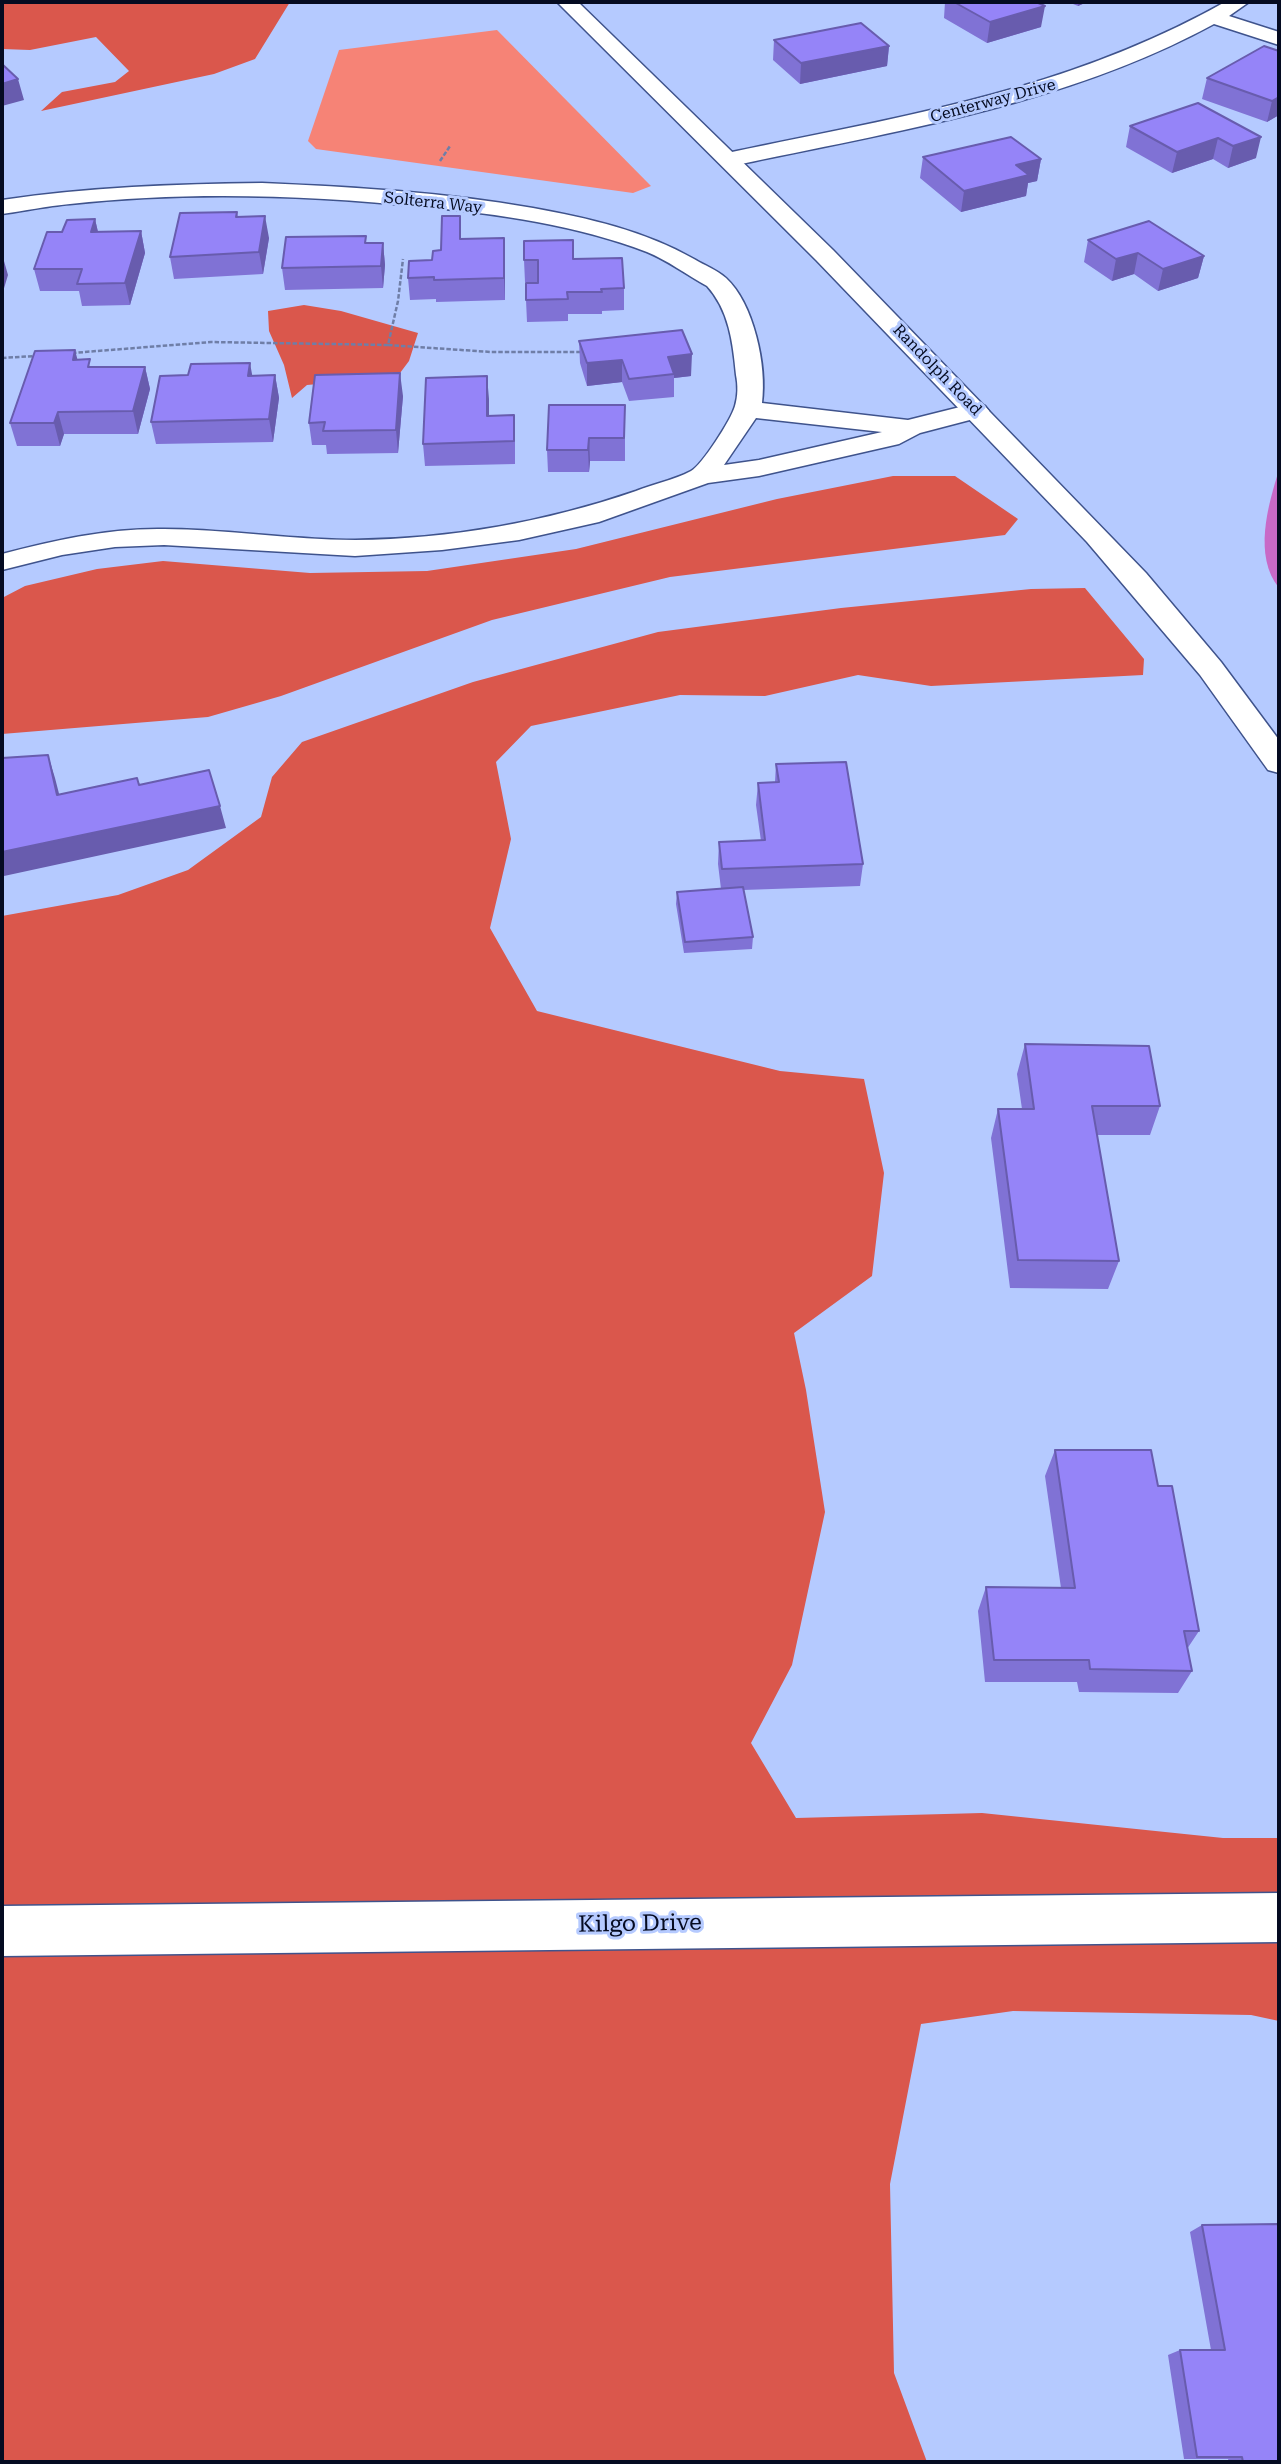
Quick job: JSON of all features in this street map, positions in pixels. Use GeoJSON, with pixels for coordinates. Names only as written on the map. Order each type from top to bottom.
{"type":"FeatureCollection","features":[{"type":"Feature","properties":{"kind":"street","name":"Randolph Road"},"geometry":{"type":"LineString","coordinates":[[567,2],[732,159],[1103,542],[1250,719],[1279,763]]}},
{"type":"Feature","properties":{"kind":"street","name":"Centerway Drive"},"geometry":{"type":"LineString","coordinates":[[732,159],[926,118],[1052,86],[1124,60],[1239,2]]}},
{"type":"Feature","properties":{"kind":"street"},"geometry":{"type":"LineString","coordinates":[[1213,17],[1279,39]]}},
{"type":"Feature","properties":{"kind":"street","name":"Solterra Way"},"geometry":{"type":"LineString","coordinates":[[2,207],[77,195],[285,191],[463,205],[562,220],[617,233],[667,251],[695,266],[717,283],[731,301],[745,344],[749,379],[748,409]]}},
{"type":"Feature","properties":{"kind":"street"},"geometry":{"type":"LineString","coordinates":[[703,476],[748,409],[911,427]]}},
{"type":"Feature","properties":{"kind":"street"},"geometry":{"type":"LineString","coordinates":[[2,562],[62,547],[115,539],[164,537],[355,548],[490,536],[589,516],[703,476],[759,468],[890,438],[911,427],[976,411]]}},
{"type":"Feature","properties":{"kind":"street","name":"Kilgo Drive"},"geometry":{"type":"LineString","coordinates":[[2,1931],[1279,1917]]}},
{"type":"Feature","properties":{"kind":"path"},"geometry":{"type":"LineString","coordinates":[[388,345],[398,301],[402,259]]}},
{"type":"Feature","properties":{"kind":"path"},"geometry":{"type":"LineString","coordinates":[[65,354],[211,342],[388,345],[491,352],[580,353],[594,350]]}},
{"type":"Feature","properties":{"kind":"path"},"geometry":{"type":"LineString","coordinates":[[2,358],[40,355]]}},
{"type":"Feature","properties":{"kind":"shaded area"},"geometry":{"type":"Polygon","coordinates":[[[2,2],[290,2],[255,59],[214,74],[41,111],[62,92],[115,82],[129,71],[96,37],[30,50],[2,49],[2,2]]]}},
{"type":"Feature","properties":{"kind":"shaded area"},"geometry":{"type":"Polygon","coordinates":[[[497,30],[651,186],[633,193],[316,149],[308,141],[339,50],[497,30]]]}},
{"type":"Feature","properties":{"kind":"shaded area"},"geometry":{"type":"Polygon","coordinates":[[[304,305],[341,311],[418,333],[409,361],[397,377],[307,385],[292,398],[284,365],[269,331],[268,311],[304,305]]]}},
{"type":"Feature","properties":{"kind":"shaded area"},"geometry":{"type":"Polygon","coordinates":[[[1279,470],[1279,588],[1266,561],[1265,530],[1279,470]]]}},
{"type":"Feature","properties":{"kind":"shaded area"},"geometry":{"type":"Polygon","coordinates":[[[893,476],[955,476],[1018,519],[1005,535],[670,577],[492,620],[281,696],[208,717],[2,734],[2,598],[25,586],[97,569],[163,561],[310,573],[427,571],[576,549],[777,499],[893,476]]]}},
{"type":"Feature","properties":{"kind":"shaded area"},"geometry":{"type":"Polygon","coordinates":[[[1085,588],[1144,659],[1143,675],[931,686],[858,675],[765,696],[680,695],[531,726],[496,762],[511,839],[490,928],[537,1011],[780,1071],[864,1079],[884,1173],[872,1276],[794,1333],[825,1512],[792,1665],[751,1743],[796,1818],[982,1813],[1223,1838],[1279,1838],[1279,2021],[1251,2015],[1013,2011],[921,2024],[890,2184],[894,2373],[927,2462],[2,2462],[2,916],[118,895],[188,870],[261,817],[272,777],[302,742],[473,682],[658,632],[841,608],[1031,589],[1085,588]]]}},
{"type":"Feature","properties":{"kind":"building"},"geometry":{"type":"Polygon","coordinates":[[[954,2],[1036,2],[1045,6],[990,22],[954,2]]]}},
{"type":"Feature","properties":{"kind":"building"},"geometry":{"type":"Polygon","coordinates":[[[861,23],[889,46],[801,63],[774,40],[861,23]]]}},
{"type":"Feature","properties":{"kind":"building"},"geometry":{"type":"Polygon","coordinates":[[[1264,46],[1279,51],[1279,97],[1272,101],[1207,78],[1264,46]]]}},
{"type":"Feature","properties":{"kind":"building"},"geometry":{"type":"Polygon","coordinates":[[[2,64],[18,79],[2,84],[2,64]]]}},
{"type":"Feature","properties":{"kind":"building"},"geometry":{"type":"Polygon","coordinates":[[[1198,103],[1261,137],[1233,146],[1218,138],[1177,152],[1130,126],[1198,103]]]}},
{"type":"Feature","properties":{"kind":"building"},"geometry":{"type":"Polygon","coordinates":[[[1011,137],[1041,159],[1016,165],[1029,175],[964,191],[923,157],[1011,137]]]}},
{"type":"Feature","properties":{"kind":"building"},"geometry":{"type":"Polygon","coordinates":[[[237,212],[236,217],[265,216],[259,252],[170,257],[180,213],[237,212]]]}},
{"type":"Feature","properties":{"kind":"building"},"geometry":{"type":"Polygon","coordinates":[[[442,216],[460,216],[460,239],[504,238],[504,278],[408,278],[409,261],[432,260],[433,251],[441,250],[442,216]]]}},
{"type":"Feature","properties":{"kind":"building"},"geometry":{"type":"Polygon","coordinates":[[[95,219],[91,232],[141,231],[125,283],[77,284],[82,269],[34,269],[47,232],[62,232],[67,220],[95,219]]]}},
{"type":"Feature","properties":{"kind":"building"},"geometry":{"type":"Polygon","coordinates":[[[1149,221],[1204,256],[1163,269],[1138,253],[1116,259],[1088,240],[1149,221]]]}},
{"type":"Feature","properties":{"kind":"building"},"geometry":{"type":"Polygon","coordinates":[[[366,236],[365,243],[383,243],[381,266],[282,268],[286,237],[366,236]]]}},
{"type":"Feature","properties":{"kind":"building"},"geometry":{"type":"Polygon","coordinates":[[[573,240],[573,259],[622,258],[624,288],[601,289],[602,292],[567,292],[568,299],[526,300],[526,283],[538,283],[538,260],[524,260],[524,241],[573,240]]]}},
{"type":"Feature","properties":{"kind":"building"},"geometry":{"type":"Polygon","coordinates":[[[682,330],[692,354],[668,357],[674,374],[629,379],[622,360],[587,363],[579,341],[682,330]]]}},
{"type":"Feature","properties":{"kind":"building"},"geometry":{"type":"Polygon","coordinates":[[[75,350],[73,360],[90,359],[88,367],[145,367],[133,411],[58,412],[54,423],[10,423],[35,351],[75,350]]]}},
{"type":"Feature","properties":{"kind":"building"},"geometry":{"type":"Polygon","coordinates":[[[250,363],[248,376],[275,375],[269,419],[151,422],[160,376],[188,375],[191,364],[250,363]]]}},
{"type":"Feature","properties":{"kind":"building"},"geometry":{"type":"Polygon","coordinates":[[[400,373],[396,430],[323,431],[325,422],[309,423],[315,375],[400,373]]]}},
{"type":"Feature","properties":{"kind":"building"},"geometry":{"type":"Polygon","coordinates":[[[487,376],[487,416],[514,415],[514,441],[423,444],[426,378],[487,376]]]}},
{"type":"Feature","properties":{"kind":"building"},"geometry":{"type":"Polygon","coordinates":[[[549,405],[625,405],[624,438],[589,438],[588,450],[547,450],[549,405]]]}},
{"type":"Feature","properties":{"kind":"building"},"geometry":{"type":"Polygon","coordinates":[[[48,755],[57,795],[137,778],[139,785],[209,770],[220,806],[2,852],[2,758],[48,755]]]}},
{"type":"Feature","properties":{"kind":"building"},"geometry":{"type":"Polygon","coordinates":[[[846,762],[863,864],[722,869],[719,842],[765,840],[758,783],[779,782],[776,764],[846,762]]]}},
{"type":"Feature","properties":{"kind":"building"},"geometry":{"type":"Polygon","coordinates":[[[743,887],[753,937],[685,942],[677,892],[743,887]]]}},
{"type":"Feature","properties":{"kind":"building"},"geometry":{"type":"Polygon","coordinates":[[[1025,1044],[1149,1046],[1160,1106],[1092,1106],[1119,1261],[1018,1260],[998,1109],[1034,1109],[1025,1044]]]}},
{"type":"Feature","properties":{"kind":"building"},"geometry":{"type":"Polygon","coordinates":[[[1055,1450],[1151,1450],[1158,1486],[1172,1486],[1199,1631],[1184,1631],[1192,1671],[1090,1669],[1089,1660],[994,1660],[986,1587],[1075,1588],[1055,1450]]]}},
{"type":"Feature","properties":{"kind":"building"},"geometry":{"type":"Polygon","coordinates":[[[1279,2224],[1279,2462],[1243,2462],[1242,2457],[1197,2457],[1180,2350],[1225,2350],[1202,2225],[1279,2224]]]}}]}
